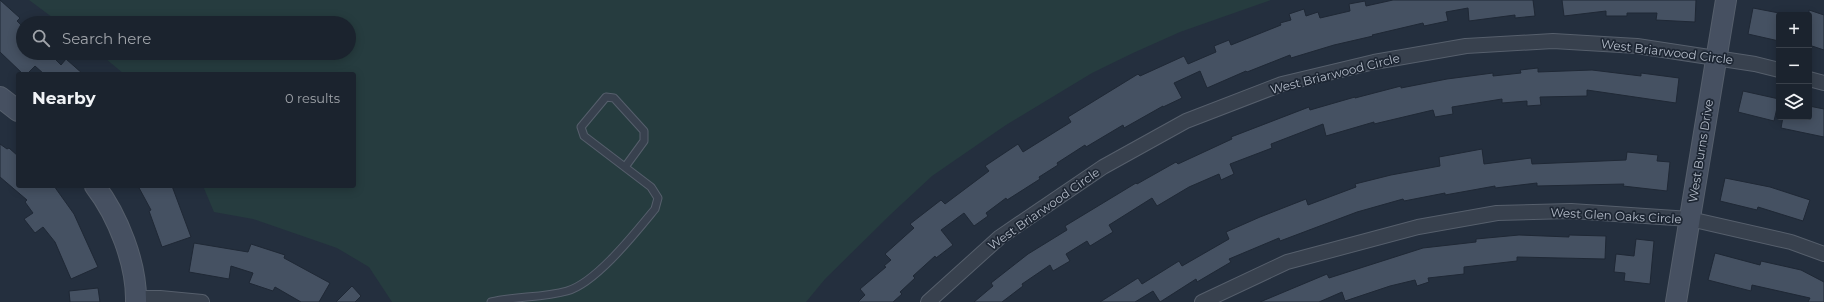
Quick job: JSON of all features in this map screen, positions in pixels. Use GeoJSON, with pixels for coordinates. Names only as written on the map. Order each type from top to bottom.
{"type":"FeatureCollection","features":[{"type":"Feature","properties":{"kind":"street","name":"West Burns Drive"},"geometry":{"type":"LineString","coordinates":[[1676,302],[1726,0]]}},
{"type":"Feature","properties":{"kind":"street","name":"West Briarwood Circle"},"geometry":{"type":"LineString","coordinates":[[928,302],[1000,237],[1103,167],[1186,121],[1282,84],[1374,62],[1466,46],[1553,41],[1637,46],[1755,64],[1776,69]]}},
{"type":"Feature","properties":{"kind":"street"},"geometry":{"type":"LineString","coordinates":[[1812,80],[1824,83]]}},
{"type":"Feature","properties":{"kind":"street"},"geometry":{"type":"LineString","coordinates":[[0,97],[16,109]]}},
{"type":"Feature","properties":{"kind":"street"},"geometry":{"type":"LineString","coordinates":[[96,188],[118,223],[125,242],[134,280],[136,300],[160,298],[202,302]]}},
{"type":"Feature","properties":{"kind":"street","name":"West Glen Oaks Circle"},"geometry":{"type":"LineString","coordinates":[[1202,302],[1287,262],[1418,227],[1497,213],[1572,211],[1690,219],[1791,242],[1824,254]]}},
{"type":"Feature","properties":{"kind":"lane"},"geometry":{"type":"LineString","coordinates":[[491,302],[509,298],[568,291],[587,281],[607,263],[655,208],[658,198],[651,188],[584,136],[581,127],[606,97],[614,98],[644,131],[644,141],[625,167]]}},
{"type":"Feature","properties":{"kind":"green space"},"geometry":{"type":"Polygon","coordinates":[[[29,0],[1271,0],[1180,32],[1133,53],[1092,73],[1006,125],[932,176],[825,279],[806,302],[392,302],[369,267],[337,248],[253,219],[214,212],[204,188],[356,188],[356,72],[122,72],[107,60],[356,60],[356,16],[51,16],[29,0]]]}},
{"type":"Feature","properties":{"kind":"building"},"geometry":{"type":"Polygon","coordinates":[[[0,0],[18,16],[16,16],[16,60],[56,60],[61,65],[65,60],[67,60],[81,72],[42,72],[35,66],[29,72],[21,72],[0,52],[0,0]]]}},
{"type":"Feature","properties":{"kind":"building"},"geometry":{"type":"Polygon","coordinates":[[[1393,0],[1533,0],[1535,16],[1515,18],[1515,15],[1469,21],[1468,8],[1446,12],[1448,21],[1424,26],[1423,23],[1334,45],[1291,58],[1290,55],[1247,72],[1246,71],[1207,88],[1200,71],[1174,83],[1182,98],[1163,106],[1124,128],[1123,125],[1086,147],[1085,145],[1057,163],[1058,165],[1039,177],[1040,179],[1007,200],[1006,198],[986,213],[988,216],[974,226],[964,213],[941,230],[953,245],[936,258],[935,256],[913,276],[915,278],[900,292],[902,294],[893,302],[858,302],[865,295],[860,289],[886,267],[884,266],[891,260],[885,254],[914,228],[910,224],[941,200],[945,204],[989,171],[985,166],[1018,144],[1023,152],[1071,122],[1068,117],[1138,74],[1140,76],[1184,56],[1188,64],[1216,52],[1214,46],[1229,40],[1231,45],[1281,25],[1280,23],[1291,20],[1289,14],[1304,9],[1306,16],[1318,12],[1320,18],[1350,11],[1349,4],[1365,1],[1366,6],[1393,0]]]}},
{"type":"Feature","properties":{"kind":"building"},"geometry":{"type":"Polygon","coordinates":[[[1562,0],[1696,0],[1695,22],[1656,20],[1657,13],[1627,13],[1627,16],[1606,16],[1606,11],[1564,16],[1562,0]]]}},
{"type":"Feature","properties":{"kind":"building"},"geometry":{"type":"Polygon","coordinates":[[[1753,8],[1776,12],[1776,40],[1748,34],[1753,8]]]}},
{"type":"Feature","properties":{"kind":"building"},"geometry":{"type":"Polygon","coordinates":[[[1809,10],[1824,15],[1824,50],[1812,46],[1812,12],[1809,12],[1809,10]]]}},
{"type":"Feature","properties":{"kind":"building"},"geometry":{"type":"Polygon","coordinates":[[[1538,68],[1538,72],[1592,70],[1641,76],[1641,73],[1679,78],[1676,103],[1587,90],[1587,96],[1540,97],[1541,105],[1527,106],[1527,101],[1502,103],[1502,99],[1452,107],[1453,114],[1435,117],[1433,110],[1374,124],[1374,122],[1326,136],[1323,124],[1271,144],[1272,148],[1230,164],[1234,174],[1221,180],[1219,174],[1189,187],[1157,206],[1152,198],[1109,225],[1113,232],[1090,246],[1087,241],[1066,254],[1070,261],[1053,271],[1050,265],[1022,284],[1023,286],[1002,302],[974,302],[993,286],[991,283],[1028,254],[1067,230],[1065,226],[1136,183],[1137,184],[1176,162],[1178,164],[1232,139],[1231,137],[1309,107],[1310,110],[1401,86],[1401,88],[1447,79],[1493,73],[1493,76],[1521,73],[1520,70],[1538,68]]]}},
{"type":"Feature","properties":{"kind":"building"},"geometry":{"type":"Polygon","coordinates":[[[1743,91],[1776,98],[1776,112],[1774,121],[1738,112],[1743,91]]]}},
{"type":"Feature","properties":{"kind":"building"},"geometry":{"type":"Polygon","coordinates":[[[1812,107],[1824,109],[1824,137],[1781,128],[1782,120],[1812,120],[1812,107]]]}},
{"type":"Feature","properties":{"kind":"building"},"geometry":{"type":"Polygon","coordinates":[[[0,144],[7,149],[9,148],[16,154],[16,188],[55,188],[74,214],[98,267],[71,279],[55,242],[43,227],[35,233],[24,219],[33,213],[25,202],[27,200],[0,177],[0,144]]]}},
{"type":"Feature","properties":{"kind":"building"},"geometry":{"type":"Polygon","coordinates":[[[1482,149],[1484,164],[1531,158],[1532,164],[1626,160],[1627,152],[1658,155],[1657,161],[1670,162],[1667,191],[1623,186],[1624,184],[1537,186],[1537,183],[1495,188],[1495,186],[1445,195],[1445,193],[1404,201],[1403,199],[1357,212],[1280,241],[1279,238],[1229,259],[1231,262],[1197,282],[1196,279],[1160,302],[1153,291],[1135,302],[1100,302],[1138,278],[1142,284],[1179,261],[1182,266],[1229,239],[1226,232],[1260,217],[1306,199],[1308,205],[1356,187],[1355,184],[1391,175],[1440,166],[1439,157],[1482,149]]]}},
{"type":"Feature","properties":{"kind":"building"},"geometry":{"type":"Polygon","coordinates":[[[1725,178],[1770,187],[1810,200],[1803,221],[1758,207],[1757,210],[1720,201],[1725,178]]]}},
{"type":"Feature","properties":{"kind":"building"},"geometry":{"type":"Polygon","coordinates":[[[139,188],[173,188],[191,237],[162,247],[149,211],[151,210],[139,188]]]}},
{"type":"Feature","properties":{"kind":"building"},"geometry":{"type":"Polygon","coordinates":[[[1519,235],[1569,237],[1569,235],[1606,236],[1605,259],[1517,257],[1517,261],[1464,267],[1464,274],[1428,278],[1429,282],[1417,286],[1415,280],[1390,286],[1345,301],[1342,292],[1319,302],[1260,302],[1327,274],[1329,278],[1423,248],[1476,242],[1476,239],[1519,235]]]}},
{"type":"Feature","properties":{"kind":"building"},"geometry":{"type":"Polygon","coordinates":[[[1636,239],[1654,241],[1650,284],[1624,281],[1625,273],[1614,272],[1616,254],[1634,256],[1636,239]]]}},
{"type":"Feature","properties":{"kind":"building"},"geometry":{"type":"Polygon","coordinates":[[[194,243],[248,252],[251,244],[285,255],[284,258],[330,283],[319,302],[301,302],[275,287],[273,291],[249,283],[253,273],[231,266],[229,279],[189,272],[194,243]]]}},
{"type":"Feature","properties":{"kind":"building"},"geometry":{"type":"Polygon","coordinates":[[[1715,253],[1760,265],[1761,261],[1801,270],[1824,282],[1824,302],[1808,302],[1810,298],[1752,285],[1751,291],[1708,280],[1715,253]]]}},
{"type":"Feature","properties":{"kind":"building"},"geometry":{"type":"Polygon","coordinates":[[[352,286],[361,296],[355,302],[336,302],[352,286]]]}},
{"type":"Feature","properties":{"kind":"building"},"geometry":{"type":"Polygon","coordinates":[[[98,288],[100,302],[70,302],[69,291],[98,288]]]}}]}
